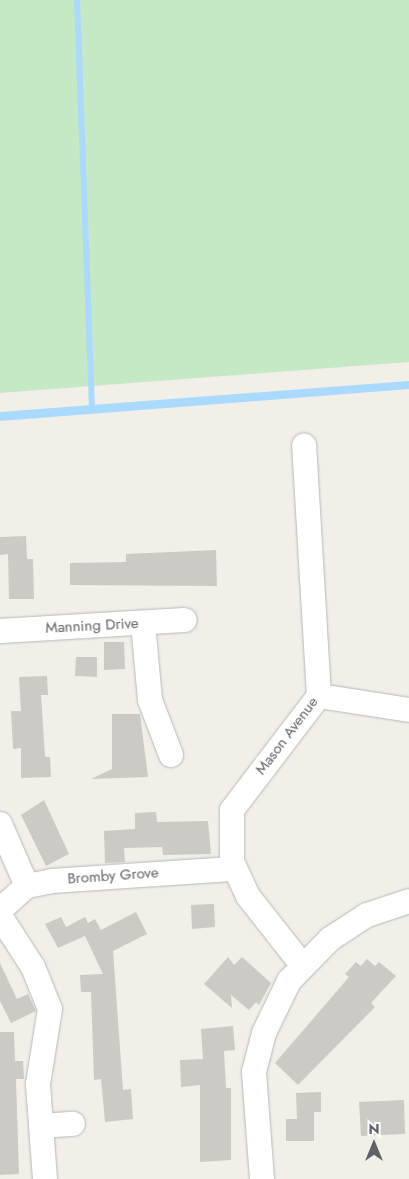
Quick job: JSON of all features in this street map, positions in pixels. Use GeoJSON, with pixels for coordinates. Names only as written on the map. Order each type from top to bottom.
{"type":"FeatureCollection","features":[{"type":"Feature","properties":{"kind":"street","name":"Mason Avenue"},"geometry":{"type":"LineString","coordinates":[[303,966],[248,896],[235,869],[232,810],[319,696],[304,445]]}},
{"type":"Feature","properties":{"kind":"street","name":"Manning Drive"},"geometry":{"type":"LineString","coordinates":[[0,631],[143,624],[185,620]]}},
{"type":"Feature","properties":{"kind":"street"},"geometry":{"type":"LineString","coordinates":[[143,624],[150,700],[171,755]]}},
{"type":"Feature","properties":{"kind":"street"},"geometry":{"type":"LineString","coordinates":[[319,696],[409,710]]}},
{"type":"Feature","properties":{"kind":"street"},"geometry":{"type":"LineString","coordinates":[[0,824],[27,886],[0,910]]}},
{"type":"Feature","properties":{"kind":"street","name":"Bromby Grove"},"geometry":{"type":"LineString","coordinates":[[27,886],[78,877],[235,869]]}},
{"type":"Feature","properties":{"kind":"street"},"geometry":{"type":"LineString","coordinates":[[262,1179],[254,1072],[264,1033],[289,981],[303,966],[366,915],[409,901]]}},
{"type":"Feature","properties":{"kind":"street"},"geometry":{"type":"LineString","coordinates":[[0,916],[33,967],[50,1009],[38,1084],[45,1179]]}},
{"type":"Feature","properties":{"kind":"street"},"geometry":{"type":"LineString","coordinates":[[41,1126],[73,1124]]}},
{"type":"Feature","properties":{"kind":"green space"},"geometry":{"type":"Polygon","coordinates":[[[0,0],[409,0],[409,362],[0,393],[0,0]]]}},
{"type":"Feature","properties":{"kind":"water"},"geometry":{"type":"Polygon","coordinates":[[[409,381],[409,389],[0,421],[0,412],[409,381]]]}},
{"type":"Feature","properties":{"kind":"building"},"geometry":{"type":"Polygon","coordinates":[[[26,536],[27,559],[33,559],[34,599],[9,599],[8,554],[0,555],[0,537],[26,536]]]}},
{"type":"Feature","properties":{"kind":"building"},"geometry":{"type":"Polygon","coordinates":[[[216,550],[217,586],[70,585],[70,563],[126,562],[126,554],[216,550]]]}},
{"type":"Feature","properties":{"kind":"building"},"geometry":{"type":"Polygon","coordinates":[[[104,642],[124,642],[125,669],[104,670],[104,642]]]}},
{"type":"Feature","properties":{"kind":"building"},"geometry":{"type":"Polygon","coordinates":[[[76,657],[97,657],[97,677],[75,676],[76,657]]]}},
{"type":"Feature","properties":{"kind":"building"},"geometry":{"type":"Polygon","coordinates":[[[47,676],[48,695],[41,695],[45,757],[50,757],[51,777],[21,778],[21,748],[13,749],[11,711],[21,711],[19,677],[47,676]]]}},
{"type":"Feature","properties":{"kind":"building"},"geometry":{"type":"Polygon","coordinates":[[[112,714],[140,714],[148,777],[91,779],[112,769],[112,714]]]}},
{"type":"Feature","properties":{"kind":"building"},"geometry":{"type":"Polygon","coordinates":[[[44,800],[69,854],[46,866],[21,815],[44,800]]]}},
{"type":"Feature","properties":{"kind":"building"},"geometry":{"type":"Polygon","coordinates":[[[156,812],[157,822],[208,821],[211,854],[163,855],[162,847],[124,848],[125,862],[105,863],[104,831],[135,829],[135,813],[156,812]]]}},
{"type":"Feature","properties":{"kind":"building"},"geometry":{"type":"Polygon","coordinates":[[[214,904],[215,927],[192,929],[191,905],[214,904]]]}},
{"type":"Feature","properties":{"kind":"building"},"geometry":{"type":"Polygon","coordinates":[[[136,912],[147,934],[113,951],[123,1090],[131,1089],[133,1119],[105,1122],[101,1079],[94,1080],[91,992],[81,992],[80,975],[103,974],[85,936],[58,948],[45,924],[61,917],[66,927],[85,917],[88,923],[95,919],[101,930],[136,912]]]}},
{"type":"Feature","properties":{"kind":"building"},"geometry":{"type":"Polygon","coordinates":[[[228,957],[234,965],[242,957],[271,983],[259,1005],[256,1002],[249,1010],[231,995],[232,1008],[204,984],[228,957]]]}},
{"type":"Feature","properties":{"kind":"building"},"geometry":{"type":"Polygon","coordinates":[[[367,959],[375,966],[379,962],[396,976],[371,1003],[375,1007],[298,1085],[275,1063],[349,977],[345,974],[356,962],[361,966],[367,959]]]}},
{"type":"Feature","properties":{"kind":"building"},"geometry":{"type":"Polygon","coordinates":[[[0,963],[17,999],[28,994],[36,1011],[11,1023],[0,1001],[0,963]]]}},
{"type":"Feature","properties":{"kind":"building"},"geometry":{"type":"Polygon","coordinates":[[[233,1026],[235,1050],[224,1051],[226,1088],[231,1088],[231,1160],[200,1162],[200,1085],[181,1087],[180,1060],[203,1059],[201,1029],[233,1026]]]}},
{"type":"Feature","properties":{"kind":"building"},"geometry":{"type":"Polygon","coordinates":[[[0,1032],[14,1032],[15,1061],[23,1061],[24,1079],[16,1079],[19,1174],[0,1175],[0,1032]]]}},
{"type":"Feature","properties":{"kind":"building"},"geometry":{"type":"Polygon","coordinates":[[[321,1092],[321,1112],[314,1112],[314,1141],[286,1141],[286,1119],[297,1119],[296,1093],[321,1092]]]}},
{"type":"Feature","properties":{"kind":"building"},"geometry":{"type":"Polygon","coordinates":[[[404,1100],[405,1134],[361,1136],[359,1102],[404,1100]]]}},
{"type":"Feature","properties":{"kind":"waterway"},"geometry":{"type":"LineString","coordinates":[[77,0],[92,405]]}}]}
